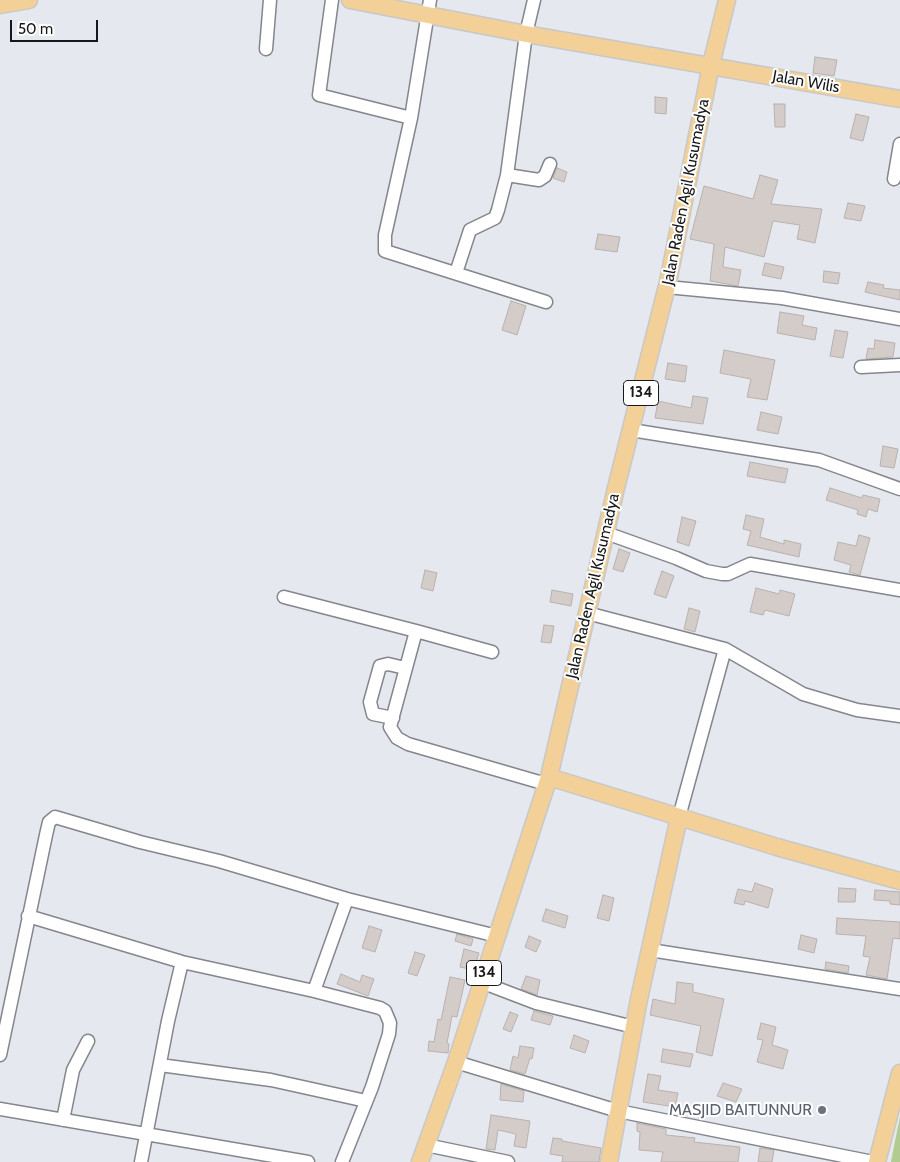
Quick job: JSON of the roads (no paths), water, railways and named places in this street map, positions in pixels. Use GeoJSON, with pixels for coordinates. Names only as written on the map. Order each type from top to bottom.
{"type":"FeatureCollection","features":[{"type":"Feature","properties":{"kind":"main road"},"geometry":{"type":"LineString","coordinates":[[0,5],[29,0]]}},
{"type":"Feature","properties":{"kind":"main road","name":"Jalan Wilis"},"geometry":{"type":"LineString","coordinates":[[350,0],[428,8],[526,34],[900,99]]}},
{"type":"Feature","properties":{"kind":"main road","name":"Jalan Raden Agil Kusumadya"},"geometry":{"type":"LineString","coordinates":[[420,1162],[456,1062],[480,982],[497,936],[547,780],[667,288],[727,0]]}},
{"type":"Feature","properties":{"kind":"main road"},"geometry":{"type":"LineString","coordinates":[[547,780],[900,881]]}},
{"type":"Feature","properties":{"kind":"main road"},"geometry":{"type":"LineString","coordinates":[[609,1162],[634,1027],[679,817]]}},
{"type":"Feature","properties":{"kind":"main road"},"geometry":{"type":"LineString","coordinates":[[875,1162],[900,1074],[900,1067]]}},
{"type":"Feature","properties":{"kind":"street"},"geometry":{"type":"LineString","coordinates":[[266,49],[270,0]]}},
{"type":"Feature","properties":{"kind":"street"},"geometry":{"type":"LineString","coordinates":[[332,0],[319,95],[411,118]]}},
{"type":"Feature","properties":{"kind":"street"},"geometry":{"type":"LineString","coordinates":[[456,273],[470,230],[495,218],[507,175],[526,34],[534,0]]}},
{"type":"Feature","properties":{"kind":"street"},"geometry":{"type":"LineString","coordinates":[[428,8],[411,118],[386,234],[385,251],[546,302]]}},
{"type":"Feature","properties":{"kind":"street"},"geometry":{"type":"LineString","coordinates":[[894,179],[900,144]]}},
{"type":"Feature","properties":{"kind":"street"},"geometry":{"type":"LineString","coordinates":[[507,175],[539,180],[545,176],[550,164]]}},
{"type":"Feature","properties":{"kind":"street"},"geometry":{"type":"LineString","coordinates":[[667,288],[782,298],[900,320]]}},
{"type":"Feature","properties":{"kind":"street"},"geometry":{"type":"LineString","coordinates":[[861,367],[900,364]]}},
{"type":"Feature","properties":{"kind":"street"},"geometry":{"type":"LineString","coordinates":[[631,430],[820,460],[900,489]]}},
{"type":"Feature","properties":{"kind":"street"},"geometry":{"type":"LineString","coordinates":[[606,533],[714,573],[728,574],[750,564],[900,590]]}},
{"type":"Feature","properties":{"kind":"street"},"geometry":{"type":"LineString","coordinates":[[284,597],[492,652]]}},
{"type":"Feature","properties":{"kind":"street"},"geometry":{"type":"LineString","coordinates":[[587,613],[725,649],[804,694],[857,710],[900,716]]}},
{"type":"Feature","properties":{"kind":"street"},"geometry":{"type":"LineString","coordinates":[[416,632],[390,727],[393,733],[408,744],[547,780]]}},
{"type":"Feature","properties":{"kind":"street"},"geometry":{"type":"LineString","coordinates":[[679,817],[725,649]]}},
{"type":"Feature","properties":{"kind":"street"},"geometry":{"type":"LineString","coordinates":[[393,718],[372,714],[370,702],[380,666],[388,664],[405,668]]}},
{"type":"Feature","properties":{"kind":"street"},"geometry":{"type":"LineString","coordinates":[[0,1055],[49,822],[59,816],[140,842],[219,862],[347,899],[497,936]]}},
{"type":"Feature","properties":{"kind":"street"},"geometry":{"type":"LineString","coordinates":[[314,991],[347,899]]}},
{"type":"Feature","properties":{"kind":"street"},"geometry":{"type":"LineString","coordinates":[[28,916],[182,962],[314,991],[380,1008],[389,1016],[390,1034],[352,1144],[342,1162]]}},
{"type":"Feature","properties":{"kind":"street"},"geometry":{"type":"LineString","coordinates":[[650,950],[685,957],[900,988]]}},
{"type":"Feature","properties":{"kind":"street"},"geometry":{"type":"LineString","coordinates":[[141,1162],[182,962]]}},
{"type":"Feature","properties":{"kind":"street"},"geometry":{"type":"LineString","coordinates":[[480,982],[536,1003],[634,1027]]}},
{"type":"Feature","properties":{"kind":"street"},"geometry":{"type":"LineString","coordinates":[[63,1120],[73,1070],[88,1041]]}},
{"type":"Feature","properties":{"kind":"street"},"geometry":{"type":"LineString","coordinates":[[456,1062],[618,1111],[875,1162]]}},
{"type":"Feature","properties":{"kind":"street"},"geometry":{"type":"LineString","coordinates":[[160,1065],[271,1080],[366,1100]]}},
{"type":"Feature","properties":{"kind":"street"},"geometry":{"type":"LineString","coordinates":[[0,1109],[308,1162]]}},
{"type":"Feature","properties":{"kind":"street"},"geometry":{"type":"LineString","coordinates":[[426,1145],[508,1162]]}},
{"type":"Feature","properties":{"kind":"place","name":"MASJID BAITUNNUR"},"geometry":{"type":"Point","coordinates":[822,1110]}}]}
